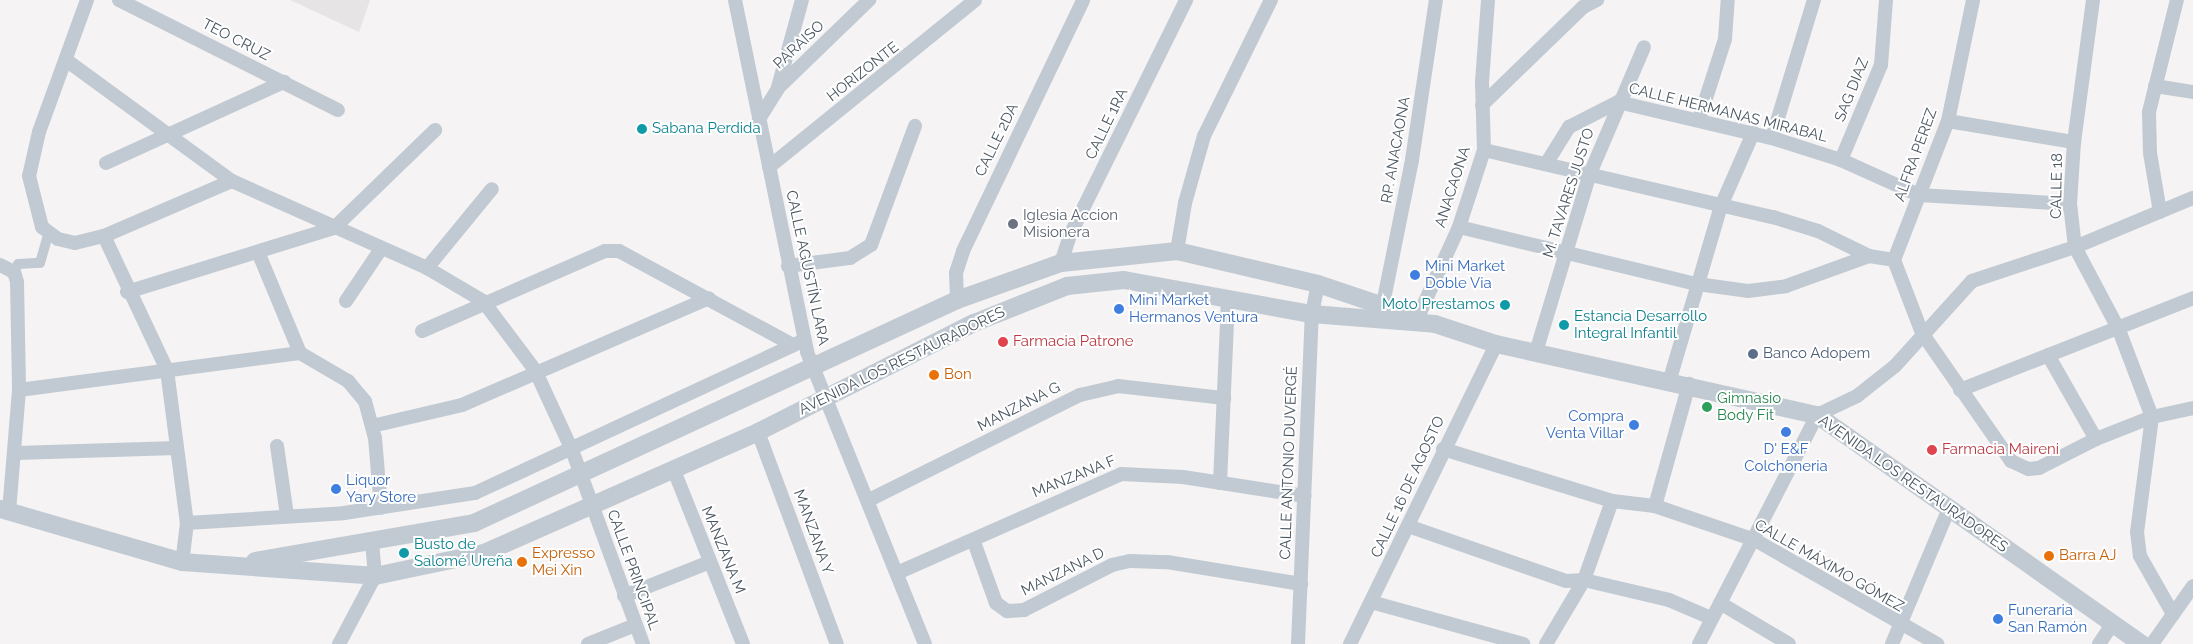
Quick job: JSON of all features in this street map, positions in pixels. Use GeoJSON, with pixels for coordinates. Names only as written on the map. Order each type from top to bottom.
{"type":"FeatureCollection","features":[{"type":"Feature","properties":{"kind":"street"},"geometry":{"type":"LineString","coordinates":[[5,510],[16,453],[18,390],[14,272],[18,264],[40,263],[48,235],[34,206],[29,176],[39,132],[87,0]]}},
{"type":"Feature","properties":{"kind":"street","name":"TEO CRUZ"},"geometry":{"type":"LineString","coordinates":[[118,0],[338,110]]}},
{"type":"Feature","properties":{"kind":"street","name":"CALLE AGUSTÍN LARA"},"geometry":{"type":"LineString","coordinates":[[735,0],[788,266],[798,343],[814,367],[869,500],[925,644]]}},
{"type":"Feature","properties":{"kind":"street"},"geometry":{"type":"LineString","coordinates":[[778,88],[802,0]]}},
{"type":"Feature","properties":{"kind":"street","name":"PARAISO"},"geometry":{"type":"LineString","coordinates":[[759,119],[778,88],[869,0]]}},
{"type":"Feature","properties":{"kind":"street","name":"HORIZONTE"},"geometry":{"type":"LineString","coordinates":[[769,167],[975,0]]}},
{"type":"Feature","properties":{"kind":"street","name":"CALLE 2DA"},"geometry":{"type":"LineString","coordinates":[[957,300],[956,273],[963,252],[1083,0]]}},
{"type":"Feature","properties":{"kind":"street","name":"CALLE 1RA"},"geometry":{"type":"LineString","coordinates":[[1061,263],[1071,232],[1186,0]]}},
{"type":"Feature","properties":{"kind":"street"},"geometry":{"type":"LineString","coordinates":[[1177,251],[1185,203],[1204,136],[1271,0]]}},
{"type":"Feature","properties":{"kind":"street","name":"RP. ANACAONA"},"geometry":{"type":"LineString","coordinates":[[1383,304],[1412,160],[1436,0]]}},
{"type":"Feature","properties":{"kind":"street","name":"ANACAONA"},"geometry":{"type":"LineString","coordinates":[[1418,317],[1459,227],[1484,150],[1482,105],[1488,0]]}},
{"type":"Feature","properties":{"kind":"street"},"geometry":{"type":"LineString","coordinates":[[1482,105],[1580,4],[1598,0]]}},
{"type":"Feature","properties":{"kind":"street"},"geometry":{"type":"LineString","coordinates":[[1699,120],[1725,39],[1728,0]]}},
{"type":"Feature","properties":{"kind":"street"},"geometry":{"type":"LineString","coordinates":[[1772,138],[1814,0]]}},
{"type":"Feature","properties":{"kind":"street","name":"SAG DIAZ"},"geometry":{"type":"LineString","coordinates":[[1841,160],[1881,65],[1886,0]]}},
{"type":"Feature","properties":{"kind":"street","name":"ALFRA PEREZ"},"geometry":{"type":"LineString","coordinates":[[1894,260],[1948,122],[1973,0]]}},
{"type":"Feature","properties":{"kind":"street"},"geometry":{"type":"LineString","coordinates":[[2077,0],[2092,3]]}},
{"type":"Feature","properties":{"kind":"street"},"geometry":{"type":"LineString","coordinates":[[2160,212],[2150,153],[2155,86],[2177,0]]}},
{"type":"Feature","properties":{"kind":"street","name":"CALLE 18"},"geometry":{"type":"LineString","coordinates":[[2092,3],[2074,142],[2070,204],[2075,246],[2119,330],[2152,417]]}},
{"type":"Feature","properties":{"kind":"street","name":"M. TAVARES JUSTO"},"geometry":{"type":"LineString","coordinates":[[1536,352],[1588,176],[1618,102],[1644,47]]}},
{"type":"Feature","properties":{"kind":"street"},"geometry":{"type":"LineString","coordinates":[[66,60],[232,181],[427,268],[483,301]]}},
{"type":"Feature","properties":{"kind":"street"},"geometry":{"type":"LineString","coordinates":[[106,163],[284,82]]}},
{"type":"Feature","properties":{"kind":"street"},"geometry":{"type":"LineString","coordinates":[[2155,86],[2193,92]]}},
{"type":"Feature","properties":{"kind":"street","name":"CALLE HERMANAS MIRABAL"},"geometry":{"type":"LineString","coordinates":[[1546,164],[1569,127],[1618,102],[1772,138],[1841,160],[1919,195],[2070,204]]}},
{"type":"Feature","properties":{"kind":"street"},"geometry":{"type":"LineString","coordinates":[[1948,122],[2074,142]]}},
{"type":"Feature","properties":{"kind":"street"},"geometry":{"type":"LineString","coordinates":[[788,266],[850,258],[871,245],[915,126]]}},
{"type":"Feature","properties":{"kind":"street"},"geometry":{"type":"LineString","coordinates":[[127,292],[334,228],[435,130]]}},
{"type":"Feature","properties":{"kind":"street"},"geometry":{"type":"LineString","coordinates":[[1670,380],[1721,206],[1753,133]]}},
{"type":"Feature","properties":{"kind":"street"},"geometry":{"type":"LineString","coordinates":[[1484,150],[1818,231],[1869,256],[1894,260],[1922,333],[1960,390],[2019,466],[2039,468],[2096,439],[2152,417],[2193,408]]}},
{"type":"Feature","properties":{"kind":"street"},"geometry":{"type":"LineString","coordinates":[[48,235],[75,243],[104,236],[232,181]]}},
{"type":"Feature","properties":{"kind":"street"},"geometry":{"type":"LineString","coordinates":[[427,268],[492,189]]}},
{"type":"Feature","properties":{"kind":"street"},"geometry":{"type":"LineString","coordinates":[[1699,644],[1711,618],[1755,540],[1817,414],[1864,390],[1895,366],[1922,333],[1972,281],[2075,246],[2193,198]]}},
{"type":"Feature","properties":{"kind":"street"},"geometry":{"type":"LineString","coordinates":[[1459,227],[1567,251],[1697,284],[1765,290],[1869,256]]}},
{"type":"Feature","properties":{"kind":"street"},"geometry":{"type":"LineString","coordinates":[[104,236],[127,292],[167,370],[187,523],[182,562]]}},
{"type":"Feature","properties":{"kind":"street"},"geometry":{"type":"LineString","coordinates":[[346,301],[381,249]]}},
{"type":"Feature","properties":{"kind":"street"},"geometry":{"type":"LineString","coordinates":[[422,331],[483,301],[605,251],[618,250],[798,343]]}},
{"type":"Feature","properties":{"kind":"street"},"geometry":{"type":"LineString","coordinates":[[235,566],[474,523],[957,300],[1061,263],[1177,251],[1318,284],[1383,304],[1435,324]]}},
{"type":"Feature","properties":{"kind":"street"},"geometry":{"type":"LineString","coordinates":[[258,252],[300,353],[348,381],[365,401],[372,426],[382,508]]}},
{"type":"Feature","properties":{"kind":"street"},"geometry":{"type":"LineString","coordinates":[[0,265],[14,272]]}},
{"type":"Feature","properties":{"kind":"street","name":"AVENIDA LOS RESTAURADORES"},"geometry":{"type":"LineString","coordinates":[[5,510],[182,562],[375,576],[484,553],[758,432],[974,323],[1067,286],[1124,280],[1312,314],[1435,324],[1496,344],[1689,384],[1817,414],[1948,511],[2142,644]]}},
{"type":"Feature","properties":{"kind":"street","name":"CALLE ANTONIO DUVERGÉ"},"geometry":{"type":"LineString","coordinates":[[1298,644],[1312,314],[1318,284]]}},
{"type":"Feature","properties":{"kind":"street"},"geometry":{"type":"LineString","coordinates":[[372,426],[462,405],[535,370],[709,298]]}},
{"type":"Feature","properties":{"kind":"street"},"geometry":{"type":"LineString","coordinates":[[1220,483],[1228,298]]}},
{"type":"Feature","properties":{"kind":"street"},"geometry":{"type":"LineString","coordinates":[[1960,390],[2048,355],[2119,330],[2193,298]]}},
{"type":"Feature","properties":{"kind":"street","name":"CALLE PRINCIPAL"},"geometry":{"type":"LineString","coordinates":[[483,301],[535,370],[572,450],[643,644]]}},
{"type":"Feature","properties":{"kind":"street"},"geometry":{"type":"LineString","coordinates":[[187,523],[382,508],[498,486],[798,343]]}},
{"type":"Feature","properties":{"kind":"street","name":"CALLE 16 DE AGOSTO"},"geometry":{"type":"LineString","coordinates":[[1350,644],[1408,526],[1443,449],[1496,344]]}},
{"type":"Feature","properties":{"kind":"street"},"geometry":{"type":"LineString","coordinates":[[18,390],[300,353]]}},
{"type":"Feature","properties":{"kind":"street"},"geometry":{"type":"LineString","coordinates":[[2048,355],[2096,439]]}},
{"type":"Feature","properties":{"kind":"street"},"geometry":{"type":"LineString","coordinates":[[1656,506],[1689,384]]}},
{"type":"Feature","properties":{"kind":"street","name":"MANZANA G"},"geometry":{"type":"LineString","coordinates":[[869,500],[1080,395],[1118,386],[1224,398]]}},
{"type":"Feature","properties":{"kind":"street"},"geometry":{"type":"LineString","coordinates":[[2152,417],[2137,532],[2140,556],[2174,614]]}},
{"type":"Feature","properties":{"kind":"street","name":"MANZANA Y"},"geometry":{"type":"LineString","coordinates":[[758,432],[837,644]]}},
{"type":"Feature","properties":{"kind":"street"},"geometry":{"type":"LineString","coordinates":[[278,446],[287,515]]}},
{"type":"Feature","properties":{"kind":"street"},"geometry":{"type":"LineString","coordinates":[[16,453],[177,448]]}},
{"type":"Feature","properties":{"kind":"street","name":"CALLE MÁXIMO GÓMEZ"},"geometry":{"type":"LineString","coordinates":[[1443,449],[1612,501],[1656,506],[1755,540],[1937,644]]}},
{"type":"Feature","properties":{"kind":"street","name":"MANZANA M"},"geometry":{"type":"LineString","coordinates":[[673,468],[743,644]]}},
{"type":"Feature","properties":{"kind":"street","name":"MANZANA F"},"geometry":{"type":"LineString","coordinates":[[897,573],[974,542],[1028,513],[1121,474],[1220,483],[1305,496]]}},
{"type":"Feature","properties":{"kind":"street"},"geometry":{"type":"LineString","coordinates":[[1546,644],[1584,580],[1612,501]]}},
{"type":"Feature","properties":{"kind":"street"},"geometry":{"type":"LineString","coordinates":[[1892,644],[1948,511]]}},
{"type":"Feature","properties":{"kind":"street"},"geometry":{"type":"LineString","coordinates":[[1408,526],[1566,581],[1584,580],[1669,600],[1711,618]]}},
{"type":"Feature","properties":{"kind":"street"},"geometry":{"type":"LineString","coordinates":[[340,644],[375,576],[372,540]]}},
{"type":"Feature","properties":{"kind":"street","name":"MANZANA D"},"geometry":{"type":"LineString","coordinates":[[974,542],[996,603],[1007,612],[1024,610],[1112,565],[1130,561],[1167,562],[1300,584]]}},
{"type":"Feature","properties":{"kind":"street"},"geometry":{"type":"LineString","coordinates":[[624,596],[710,562]]}},
{"type":"Feature","properties":{"kind":"street"},"geometry":{"type":"LineString","coordinates":[[2152,644],[2193,586]]}},
{"type":"Feature","properties":{"kind":"street"},"geometry":{"type":"LineString","coordinates":[[1371,602],[1523,644]]}},
{"type":"Feature","properties":{"kind":"street"},"geometry":{"type":"LineString","coordinates":[[1720,603],[1788,644]]}},
{"type":"Feature","properties":{"kind":"street"},"geometry":{"type":"LineString","coordinates":[[2099,644],[2113,623]]}},
{"type":"Feature","properties":{"kind":"street"},"geometry":{"type":"LineString","coordinates":[[588,644],[635,625]]}},
{"type":"Feature","properties":{"kind":"shaded area"},"geometry":{"type":"Polygon","coordinates":[[[290,0],[370,0],[359,32],[290,0]]]}},
{"type":"Feature","properties":{"kind":"place","name":"Sabana Perdida"},"geometry":{"type":"Point","coordinates":[642,129]}},
{"type":"Feature","properties":{"kind":"place","name":"Iglesia Accion Misionera"},"geometry":{"type":"Point","coordinates":[1013,224]}},
{"type":"Feature","properties":{"kind":"place","name":"Mini Market Doble Via"},"geometry":{"type":"Point","coordinates":[1415,275]}},
{"type":"Feature","properties":{"kind":"place","name":"Moto Prestamos"},"geometry":{"type":"Point","coordinates":[1505,305]}},
{"type":"Feature","properties":{"kind":"place","name":"Mini Market Hermanos Ventura"},"geometry":{"type":"Point","coordinates":[1119,309]}},
{"type":"Feature","properties":{"kind":"place","name":"Estancia Desarrollo Integral Infantil"},"geometry":{"type":"Point","coordinates":[1564,325]}},
{"type":"Feature","properties":{"kind":"place","name":"Farmacia Patrone"},"geometry":{"type":"Point","coordinates":[1003,342]}},
{"type":"Feature","properties":{"kind":"place","name":"Banco Adopem"},"geometry":{"type":"Point","coordinates":[1753,354]}},
{"type":"Feature","properties":{"kind":"place","name":"Bon"},"geometry":{"type":"Point","coordinates":[934,375]}},
{"type":"Feature","properties":{"kind":"place","name":"Gimnasio Body Fit"},"geometry":{"type":"Point","coordinates":[1707,407]}},
{"type":"Feature","properties":{"kind":"place","name":"Compra Venta Villar"},"geometry":{"type":"Point","coordinates":[1634,425]}},
{"type":"Feature","properties":{"kind":"place","name":"D' E&F Colchoneria"},"geometry":{"type":"Point","coordinates":[1786,432]}},
{"type":"Feature","properties":{"kind":"place","name":"Farmacia Maireni"},"geometry":{"type":"Point","coordinates":[1932,450]}},
{"type":"Feature","properties":{"kind":"place","name":"Liquor Yary Store"},"geometry":{"type":"Point","coordinates":[336,489]}},
{"type":"Feature","properties":{"kind":"place","name":"Busto de Salomé Ureña"},"geometry":{"type":"Point","coordinates":[404,553]}},
{"type":"Feature","properties":{"kind":"place","name":"Barra AJ"},"geometry":{"type":"Point","coordinates":[2049,556]}},
{"type":"Feature","properties":{"kind":"place","name":"Expresso Mei Xin"},"geometry":{"type":"Point","coordinates":[522,562]}},
{"type":"Feature","properties":{"kind":"place","name":"Funeraria San Ramón"},"geometry":{"type":"Point","coordinates":[1998,619]}}]}
